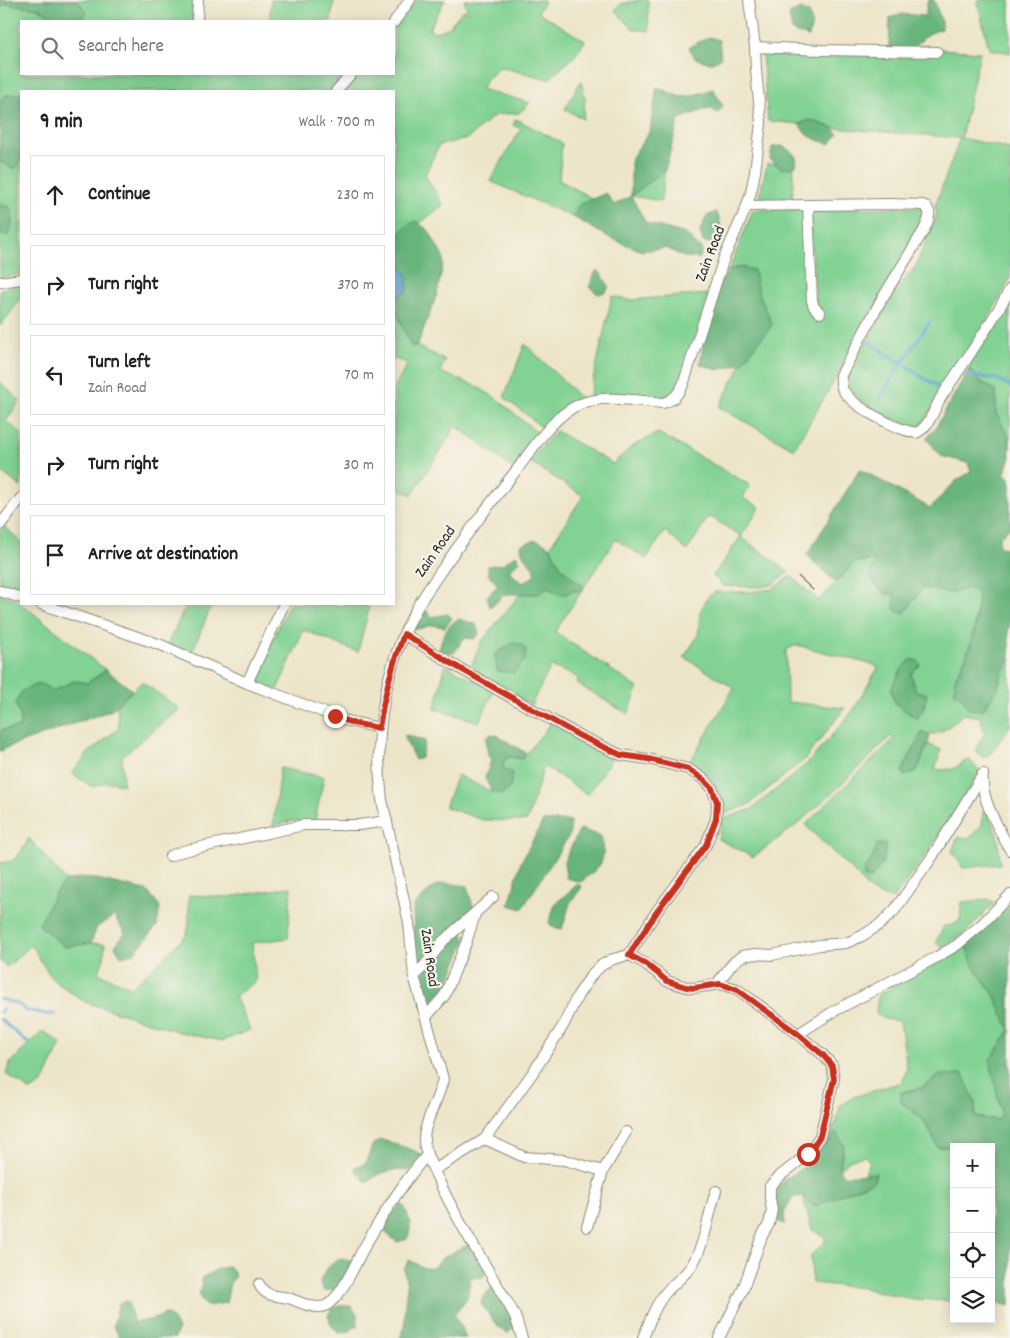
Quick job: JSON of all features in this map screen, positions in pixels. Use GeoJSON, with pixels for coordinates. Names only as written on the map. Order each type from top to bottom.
{"type":"FeatureCollection","features":[{"type":"Feature","properties":{"kind":"street"},"geometry":{"type":"LineString","coordinates":[[196,20],[198,0]]}},
{"type":"Feature","properties":{"kind":"street"},"geometry":{"type":"LineString","coordinates":[[395,21],[410,0]]}},
{"type":"Feature","properties":{"kind":"street","name":"Zain Road"},"geometry":{"type":"LineString","coordinates":[[522,1338],[515,1316],[454,1214],[427,1155],[424,1139],[443,1079],[414,976],[409,923],[379,779],[379,728],[383,698],[396,654],[419,604],[484,510],[543,436],[561,417],[570,409],[582,403],[596,400],[669,402],[676,396],[683,385],[724,258],[746,206],[755,172],[761,123],[749,0]]}},
{"type":"Feature","properties":{"kind":"street"},"geometry":{"type":"LineString","coordinates":[[755,48],[937,52]]}},
{"type":"Feature","properties":{"kind":"street"},"geometry":{"type":"LineString","coordinates":[[337,90],[349,75]]}},
{"type":"Feature","properties":{"kind":"street"},"geometry":{"type":"LineString","coordinates":[[746,206],[911,204],[928,207],[930,212],[924,230],[880,302],[841,375],[840,383],[848,396],[882,420],[908,431],[916,433],[920,431],[929,420],[941,397],[968,360],[1010,289]]}},
{"type":"Feature","properties":{"kind":"street"},"geometry":{"type":"LineString","coordinates":[[808,205],[812,301],[814,307],[820,313]]}},
{"type":"Feature","properties":{"kind":"street"},"geometry":{"type":"LineString","coordinates":[[0,282],[20,279]]}},
{"type":"Feature","properties":{"kind":"street"},"geometry":{"type":"LineString","coordinates":[[0,526],[20,499]]}},
{"type":"Feature","properties":{"kind":"street"},"geometry":{"type":"LineString","coordinates":[[0,590],[20,598]]}},
{"type":"Feature","properties":{"kind":"street"},"geometry":{"type":"LineString","coordinates":[[43,605],[160,645],[247,682],[352,723],[379,728]]}},
{"type":"Feature","properties":{"kind":"street"},"geometry":{"type":"LineString","coordinates":[[247,682],[284,605]]}},
{"type":"Feature","properties":{"kind":"street"},"geometry":{"type":"LineString","coordinates":[[404,634],[459,668],[580,736],[621,755],[648,759],[688,769],[712,788],[717,802],[716,819],[706,845],[658,910],[629,955]]}},
{"type":"Feature","properties":{"kind":"street"},"geometry":{"type":"LineString","coordinates":[[720,984],[719,981],[733,963],[742,956],[755,954],[772,955],[820,945],[846,943],[862,936],[879,925],[894,912],[921,873],[983,774],[982,780],[987,801],[1010,850]]}},
{"type":"Feature","properties":{"kind":"street"},"geometry":{"type":"LineString","coordinates":[[170,856],[189,850],[304,825],[358,825],[387,822]]}},
{"type":"Feature","properties":{"kind":"street"},"geometry":{"type":"LineString","coordinates":[[798,1034],[836,1010],[957,945],[983,924],[1010,895]]}},
{"type":"Feature","properties":{"kind":"street"},"geometry":{"type":"LineString","coordinates":[[414,976],[426,965],[444,941],[493,897]]}},
{"type":"Feature","properties":{"kind":"street"},"geometry":{"type":"LineString","coordinates":[[426,1017],[445,995],[466,943],[475,914]]}},
{"type":"Feature","properties":{"kind":"street"},"geometry":{"type":"LineString","coordinates":[[434,1170],[485,1138],[558,1033],[578,995],[593,973],[613,958],[629,955],[646,964],[667,981],[680,985],[694,988],[720,984],[736,989],[798,1034],[823,1055],[832,1066],[834,1079],[820,1136],[808,1154],[770,1186],[772,1210],[769,1224],[762,1236],[743,1289],[719,1338]]}},
{"type":"Feature","properties":{"kind":"street"},"geometry":{"type":"LineString","coordinates":[[587,1227],[603,1171],[626,1132]]}},
{"type":"Feature","properties":{"kind":"street"},"geometry":{"type":"LineString","coordinates":[[485,1138],[524,1158],[564,1160],[603,1171]]}},
{"type":"Feature","properties":{"kind":"street"},"geometry":{"type":"LineString","coordinates":[[259,1284],[262,1290],[271,1296],[288,1298],[313,1306],[322,1307],[327,1305],[339,1292],[399,1192],[413,1171],[427,1155]]}},
{"type":"Feature","properties":{"kind":"street"},"geometry":{"type":"LineString","coordinates":[[643,1338],[650,1317],[660,1299],[676,1281],[686,1274],[692,1265],[705,1233],[716,1191]]}},
{"type":"Feature","properties":{"kind":"green space"},"geometry":{"type":"Polygon","coordinates":[[[0,0],[194,0],[192,20],[20,20],[20,75],[342,75],[331,90],[20,90],[20,274],[0,278],[0,0]]]}},
{"type":"Feature","properties":{"kind":"green space"},"geometry":{"type":"Polygon","coordinates":[[[0,0],[77,0],[87,12],[82,20],[58,20],[38,8],[6,4],[0,8],[0,0]]]}},
{"type":"Feature","properties":{"kind":"green space"},"geometry":{"type":"Polygon","coordinates":[[[271,0],[334,0],[331,20],[269,20],[271,0]]]}},
{"type":"Feature","properties":{"kind":"green space"},"geometry":{"type":"Polygon","coordinates":[[[417,0],[445,0],[429,29],[435,32],[448,28],[463,10],[468,12],[464,0],[545,0],[538,12],[585,41],[573,58],[549,79],[500,67],[487,79],[481,89],[530,103],[519,113],[495,115],[467,139],[439,145],[425,175],[443,205],[419,224],[416,221],[398,238],[397,245],[395,244],[395,90],[343,90],[355,75],[395,75],[395,28],[417,0]]]}},
{"type":"Feature","properties":{"kind":"green space"},"geometry":{"type":"Polygon","coordinates":[[[648,0],[649,31],[633,29],[615,10],[621,4],[648,0]]]}},
{"type":"Feature","properties":{"kind":"green space"},"geometry":{"type":"Polygon","coordinates":[[[928,0],[934,0],[941,20],[941,29],[928,34],[910,51],[889,48],[890,18],[900,14],[925,16],[928,0]]]}},
{"type":"Feature","properties":{"kind":"green space"},"geometry":{"type":"Polygon","coordinates":[[[977,0],[1010,0],[1010,53],[989,49],[977,0]]]}},
{"type":"Feature","properties":{"kind":"green space"},"geometry":{"type":"Polygon","coordinates":[[[801,9],[809,13],[812,23],[809,37],[792,31],[789,14],[801,9]]]}},
{"type":"Feature","properties":{"kind":"green space"},"geometry":{"type":"Polygon","coordinates":[[[709,37],[719,40],[721,58],[710,63],[695,58],[689,47],[709,37]]]}},
{"type":"Feature","properties":{"kind":"green space"},"geometry":{"type":"Polygon","coordinates":[[[941,49],[980,52],[961,138],[1010,149],[1010,279],[988,319],[922,424],[913,428],[880,413],[857,399],[847,385],[850,370],[896,290],[916,266],[937,214],[935,206],[960,138],[833,128],[810,120],[799,124],[768,121],[762,53],[928,55],[941,49]]]}},
{"type":"Feature","properties":{"kind":"green space"},"geometry":{"type":"Polygon","coordinates":[[[581,81],[585,99],[583,119],[565,109],[581,81]]]}},
{"type":"Feature","properties":{"kind":"green space"},"geometry":{"type":"Polygon","coordinates":[[[657,87],[680,97],[691,96],[713,89],[723,106],[718,113],[709,108],[679,119],[665,170],[631,196],[631,159],[650,131],[657,87]]]}},
{"type":"Feature","properties":{"kind":"green space"},"geometry":{"type":"Polygon","coordinates":[[[20,94],[20,163],[14,170],[4,163],[0,163],[0,104],[6,95],[20,94]]]}},
{"type":"Feature","properties":{"kind":"green space"},"geometry":{"type":"Polygon","coordinates":[[[516,119],[562,143],[559,180],[593,199],[579,205],[573,217],[490,181],[521,129],[513,125],[516,119]]]}},
{"type":"Feature","properties":{"kind":"green space"},"geometry":{"type":"Polygon","coordinates":[[[810,120],[833,128],[838,134],[830,144],[812,137],[799,124],[810,120]]]}},
{"type":"Feature","properties":{"kind":"green space"},"geometry":{"type":"Polygon","coordinates":[[[782,146],[795,156],[796,166],[782,169],[770,159],[772,147],[782,146]]]}},
{"type":"Feature","properties":{"kind":"green space"},"geometry":{"type":"Polygon","coordinates":[[[767,164],[794,164],[792,203],[758,201],[767,164]]]}},
{"type":"Feature","properties":{"kind":"green space"},"geometry":{"type":"Polygon","coordinates":[[[665,170],[661,201],[631,196],[665,170]]]}},
{"type":"Feature","properties":{"kind":"green space"},"geometry":{"type":"Polygon","coordinates":[[[606,193],[614,205],[631,196],[646,223],[686,234],[702,250],[700,258],[684,257],[666,248],[642,251],[610,238],[573,217],[579,205],[606,193]]]}},
{"type":"Feature","properties":{"kind":"green space"},"geometry":{"type":"Polygon","coordinates":[[[0,205],[10,207],[13,218],[9,235],[0,234],[0,205]]]}},
{"type":"Feature","properties":{"kind":"green space"},"geometry":{"type":"Polygon","coordinates":[[[925,207],[929,216],[794,449],[719,407],[742,363],[772,325],[757,288],[754,270],[739,267],[729,270],[753,210],[805,209],[810,314],[816,302],[809,213],[816,209],[925,207]]]}},
{"type":"Feature","properties":{"kind":"green space"},"geometry":{"type":"Polygon","coordinates":[[[716,212],[721,225],[719,232],[712,243],[703,242],[700,231],[707,216],[716,212]]]}},
{"type":"Feature","properties":{"kind":"green space"},"geometry":{"type":"Polygon","coordinates":[[[416,221],[429,231],[444,259],[437,294],[417,346],[411,346],[395,308],[401,275],[397,254],[398,242],[402,231],[416,221]]]}},
{"type":"Feature","properties":{"kind":"green space"},"geometry":{"type":"Polygon","coordinates":[[[739,267],[754,270],[757,288],[772,325],[742,363],[718,370],[700,364],[711,294],[729,270],[739,267]]]}},
{"type":"Feature","properties":{"kind":"green space"},"geometry":{"type":"Polygon","coordinates":[[[596,271],[599,271],[609,286],[606,292],[598,294],[589,287],[596,271]]]}},
{"type":"Feature","properties":{"kind":"green space"},"geometry":{"type":"Polygon","coordinates":[[[20,285],[20,300],[0,326],[0,289],[20,285]]]}},
{"type":"Feature","properties":{"kind":"green space"},"geometry":{"type":"Polygon","coordinates":[[[708,294],[688,378],[667,399],[589,398],[612,296],[628,300],[708,294]]]}},
{"type":"Feature","properties":{"kind":"green space"},"geometry":{"type":"Polygon","coordinates":[[[1010,300],[1010,449],[1009,438],[996,413],[996,391],[980,381],[969,368],[1010,300]]]}},
{"type":"Feature","properties":{"kind":"green space"},"geometry":{"type":"Polygon","coordinates":[[[395,308],[411,346],[417,346],[445,360],[440,372],[478,387],[497,399],[540,435],[514,469],[456,426],[412,495],[395,486],[395,386],[408,363],[395,359],[395,308]]]}},
{"type":"Feature","properties":{"kind":"green space"},"geometry":{"type":"Polygon","coordinates":[[[525,344],[583,400],[545,430],[504,397],[525,344]]]}},
{"type":"Feature","properties":{"kind":"green space"},"geometry":{"type":"Polygon","coordinates":[[[969,368],[980,381],[996,391],[996,413],[1009,438],[1010,456],[1004,475],[1010,478],[1010,527],[999,538],[999,547],[1010,548],[1010,625],[1008,630],[1010,659],[1002,673],[997,689],[983,710],[968,709],[962,697],[954,692],[955,678],[967,656],[975,630],[978,591],[967,588],[953,593],[922,588],[904,614],[894,609],[895,594],[885,594],[876,585],[870,574],[875,560],[856,562],[835,582],[807,555],[860,469],[930,508],[957,480],[971,472],[968,463],[941,456],[926,438],[935,429],[969,368]]]}},
{"type":"Feature","properties":{"kind":"green space"},"geometry":{"type":"Polygon","coordinates":[[[0,382],[20,401],[6,421],[20,432],[20,486],[0,471],[0,382]]]}},
{"type":"Feature","properties":{"kind":"green space"},"geometry":{"type":"Polygon","coordinates":[[[556,431],[613,464],[631,447],[658,433],[750,485],[743,498],[760,507],[741,537],[789,572],[772,585],[759,587],[723,586],[713,576],[741,536],[709,516],[687,551],[665,531],[646,559],[616,539],[584,587],[562,569],[550,547],[583,496],[529,461],[556,431]]]}},
{"type":"Feature","properties":{"kind":"green space"},"geometry":{"type":"Polygon","coordinates":[[[4,526],[20,541],[20,594],[0,588],[0,531],[4,526]]]}},
{"type":"Feature","properties":{"kind":"green space"},"geometry":{"type":"Polygon","coordinates":[[[535,540],[551,548],[564,570],[584,588],[582,592],[573,590],[567,594],[558,594],[547,587],[538,594],[504,594],[490,607],[487,596],[498,585],[488,574],[488,566],[503,564],[517,556],[520,561],[509,570],[523,583],[534,576],[535,569],[527,561],[521,545],[535,540]]]}},
{"type":"Feature","properties":{"kind":"green space"},"geometry":{"type":"Polygon","coordinates":[[[875,560],[870,574],[876,585],[895,594],[915,600],[922,588],[953,593],[967,588],[979,591],[972,636],[966,656],[955,678],[997,689],[1002,673],[1010,659],[1010,726],[988,757],[983,757],[975,751],[985,732],[980,717],[963,714],[940,732],[934,734],[922,733],[924,753],[928,744],[941,750],[935,770],[953,769],[969,759],[980,772],[928,852],[893,899],[877,894],[869,889],[805,825],[894,739],[891,736],[837,789],[795,826],[753,857],[718,839],[723,819],[752,809],[809,762],[852,712],[878,668],[874,665],[797,645],[786,650],[787,702],[845,708],[805,759],[748,805],[724,814],[723,799],[709,775],[688,765],[734,688],[684,657],[698,636],[700,612],[708,597],[715,592],[749,592],[772,589],[791,576],[818,600],[856,562],[875,560]],[[912,659],[895,703],[917,719],[927,694],[916,691],[911,674],[912,659]]]}},
{"type":"Feature","properties":{"kind":"green space"},"geometry":{"type":"Polygon","coordinates":[[[547,587],[581,592],[555,632],[638,688],[628,714],[576,683],[579,678],[551,666],[531,705],[470,669],[482,641],[521,593],[538,594],[547,587]]]}},
{"type":"Feature","properties":{"kind":"green space"},"geometry":{"type":"Polygon","coordinates":[[[0,594],[15,599],[20,605],[23,605],[106,670],[87,683],[74,681],[53,691],[15,703],[20,715],[20,727],[0,732],[0,594]]]}},
{"type":"Feature","properties":{"kind":"green space"},"geometry":{"type":"Polygon","coordinates":[[[187,605],[212,605],[191,655],[167,645],[187,605]]]}},
{"type":"Feature","properties":{"kind":"green space"},"geometry":{"type":"Polygon","coordinates":[[[289,605],[311,605],[316,607],[317,605],[337,605],[341,607],[342,605],[362,605],[369,608],[358,652],[304,630],[277,690],[253,683],[289,605]]]}},
{"type":"Feature","properties":{"kind":"green space"},"geometry":{"type":"Polygon","coordinates":[[[421,610],[428,612],[431,617],[448,614],[452,618],[445,627],[431,625],[415,630],[412,621],[421,610]]]}},
{"type":"Feature","properties":{"kind":"green space"},"geometry":{"type":"Polygon","coordinates":[[[459,619],[476,624],[479,634],[474,639],[464,638],[454,653],[439,652],[445,632],[451,624],[459,619]]]}},
{"type":"Feature","properties":{"kind":"green space"},"geometry":{"type":"Polygon","coordinates":[[[513,643],[522,645],[526,649],[525,660],[514,673],[497,671],[495,654],[513,643]]]}},
{"type":"Feature","properties":{"kind":"green space"},"geometry":{"type":"Polygon","coordinates":[[[912,659],[918,661],[920,665],[911,674],[916,691],[927,694],[923,710],[917,719],[895,703],[891,689],[902,668],[912,659]]]}},
{"type":"Feature","properties":{"kind":"green space"},"geometry":{"type":"Polygon","coordinates":[[[445,665],[494,691],[479,722],[435,709],[445,665]]]}},
{"type":"Feature","properties":{"kind":"green space"},"geometry":{"type":"Polygon","coordinates":[[[106,670],[132,690],[112,710],[6,748],[0,752],[0,732],[20,727],[20,715],[15,703],[22,691],[40,683],[53,691],[74,681],[87,683],[106,670]]]}},
{"type":"Feature","properties":{"kind":"green space"},"geometry":{"type":"Polygon","coordinates":[[[142,682],[180,709],[122,756],[123,785],[108,782],[93,787],[72,774],[87,754],[119,728],[117,705],[142,682]]]}},
{"type":"Feature","properties":{"kind":"green space"},"geometry":{"type":"Polygon","coordinates":[[[552,722],[615,754],[588,795],[544,766],[527,821],[483,820],[445,807],[457,775],[492,792],[503,768],[504,760],[509,757],[522,759],[552,722]]]}},
{"type":"Feature","properties":{"kind":"green space"},"geometry":{"type":"Polygon","coordinates":[[[922,733],[930,735],[917,771],[904,776],[902,771],[922,733]]]}},
{"type":"Feature","properties":{"kind":"green space"},"geometry":{"type":"Polygon","coordinates":[[[490,734],[497,735],[526,753],[522,759],[509,757],[504,760],[503,768],[512,773],[510,788],[502,794],[492,792],[485,778],[491,760],[488,755],[486,739],[490,734]]]}},
{"type":"Feature","properties":{"kind":"green space"},"geometry":{"type":"Polygon","coordinates":[[[405,735],[425,741],[421,758],[415,760],[405,735]]]}},
{"type":"Feature","properties":{"kind":"green space"},"geometry":{"type":"Polygon","coordinates":[[[280,768],[324,777],[315,821],[291,821],[273,826],[280,768]]]}},
{"type":"Feature","properties":{"kind":"green space"},"geometry":{"type":"Polygon","coordinates":[[[986,808],[998,838],[1000,864],[963,868],[952,851],[958,837],[969,838],[982,825],[983,812],[986,808]]]}},
{"type":"Feature","properties":{"kind":"green space"},"geometry":{"type":"Polygon","coordinates":[[[543,821],[570,821],[570,834],[522,909],[509,905],[521,862],[543,821]]]}},
{"type":"Feature","properties":{"kind":"green space"},"geometry":{"type":"Polygon","coordinates":[[[580,829],[601,836],[603,845],[601,863],[581,882],[566,878],[564,861],[580,829]]]}},
{"type":"Feature","properties":{"kind":"green space"},"geometry":{"type":"Polygon","coordinates":[[[29,838],[66,881],[55,893],[65,947],[91,943],[105,944],[104,959],[98,973],[131,987],[161,961],[187,934],[189,895],[228,897],[291,887],[288,938],[252,943],[256,981],[235,996],[250,1030],[222,1041],[183,1033],[85,1002],[52,979],[31,945],[7,967],[0,961],[0,863],[12,861],[22,851],[29,838]]]}},
{"type":"Feature","properties":{"kind":"green space"},"geometry":{"type":"Polygon","coordinates":[[[877,844],[886,844],[884,859],[870,879],[864,878],[864,869],[872,859],[877,844]]]}},
{"type":"Feature","properties":{"kind":"green space"},"geometry":{"type":"Polygon","coordinates":[[[80,878],[96,879],[146,890],[160,906],[157,926],[134,953],[121,956],[115,946],[125,933],[114,916],[97,927],[91,943],[65,947],[39,925],[55,893],[66,881],[80,878]]]}},
{"type":"Feature","properties":{"kind":"green space"},"geometry":{"type":"Polygon","coordinates":[[[444,883],[467,886],[474,910],[461,922],[465,943],[447,986],[429,1006],[422,1006],[415,964],[413,907],[434,886],[444,883]]]}},
{"type":"Feature","properties":{"kind":"green space"},"geometry":{"type":"Polygon","coordinates":[[[578,884],[582,887],[570,903],[562,929],[552,927],[549,922],[555,904],[578,884]]]}},
{"type":"Feature","properties":{"kind":"green space"},"geometry":{"type":"Polygon","coordinates":[[[988,899],[995,903],[964,934],[942,947],[936,942],[944,926],[953,925],[960,920],[962,902],[988,899]]]}},
{"type":"Feature","properties":{"kind":"green space"},"geometry":{"type":"Polygon","coordinates":[[[1010,905],[1010,1030],[993,993],[975,969],[965,945],[983,932],[1010,905]]]}},
{"type":"Feature","properties":{"kind":"green space"},"geometry":{"type":"Polygon","coordinates":[[[965,945],[975,969],[993,993],[1010,1030],[990,1060],[1002,1115],[997,1120],[975,1117],[975,1102],[940,1075],[921,1088],[901,1092],[901,1102],[923,1119],[938,1147],[950,1147],[950,1301],[912,1299],[863,1288],[812,1283],[811,1255],[824,1244],[825,1237],[812,1230],[803,1196],[814,1207],[876,1173],[864,1175],[870,1162],[865,1156],[851,1159],[839,1169],[844,1146],[828,1141],[817,1153],[836,1123],[840,1106],[853,1097],[902,1082],[907,1069],[900,1021],[884,1019],[876,1013],[878,995],[939,962],[965,945]]]}},
{"type":"Feature","properties":{"kind":"green space"},"geometry":{"type":"Polygon","coordinates":[[[1010,1030],[1010,1306],[999,1303],[995,1297],[995,1143],[950,1143],[950,1147],[938,1147],[923,1119],[901,1102],[901,1092],[921,1088],[940,1075],[963,1074],[975,1102],[975,1117],[997,1120],[1002,1115],[990,1060],[1010,1030]]]}},
{"type":"Feature","properties":{"kind":"green space"},"geometry":{"type":"Polygon","coordinates":[[[43,1031],[61,1044],[43,1083],[31,1091],[6,1074],[10,1063],[43,1031]]]}},
{"type":"Feature","properties":{"kind":"green space"},"geometry":{"type":"Polygon","coordinates":[[[836,1132],[844,1146],[839,1168],[844,1176],[876,1173],[874,1181],[814,1207],[803,1196],[793,1197],[784,1213],[785,1224],[777,1221],[774,1191],[785,1179],[807,1165],[836,1132]]]}},
{"type":"Feature","properties":{"kind":"green space"},"geometry":{"type":"Polygon","coordinates":[[[382,1140],[413,1150],[422,1155],[411,1169],[386,1172],[366,1182],[355,1170],[355,1167],[365,1164],[373,1144],[382,1140]]]}},
{"type":"Feature","properties":{"kind":"green space"},"geometry":{"type":"Polygon","coordinates":[[[400,1205],[404,1206],[410,1222],[410,1230],[407,1239],[397,1242],[386,1233],[385,1222],[400,1205]]]}},
{"type":"Feature","properties":{"kind":"green space"},"geometry":{"type":"Polygon","coordinates":[[[469,1244],[486,1271],[483,1277],[470,1278],[468,1296],[454,1316],[466,1338],[400,1338],[405,1327],[407,1286],[404,1269],[409,1260],[424,1268],[433,1268],[442,1258],[469,1244]]]}},
{"type":"Feature","properties":{"kind":"green space"},"geometry":{"type":"Polygon","coordinates":[[[341,1259],[352,1260],[354,1264],[335,1290],[324,1291],[320,1282],[323,1275],[331,1265],[341,1259]]]}},
{"type":"Feature","properties":{"kind":"green space"},"geometry":{"type":"Polygon","coordinates":[[[229,1266],[234,1271],[234,1278],[230,1283],[226,1303],[206,1306],[199,1296],[203,1277],[218,1269],[229,1266]]]}},
{"type":"Feature","properties":{"kind":"green space"},"geometry":{"type":"Polygon","coordinates":[[[493,1286],[517,1326],[508,1333],[499,1328],[481,1304],[483,1297],[493,1286]]]}},
{"type":"Feature","properties":{"kind":"green space"},"geometry":{"type":"Polygon","coordinates":[[[128,1301],[134,1323],[157,1318],[165,1314],[171,1317],[178,1329],[175,1338],[117,1338],[119,1336],[113,1326],[119,1303],[128,1301]]]}},
{"type":"Feature","properties":{"kind":"green space"},"geometry":{"type":"Polygon","coordinates":[[[340,1306],[351,1306],[357,1314],[358,1325],[348,1332],[339,1333],[331,1325],[328,1315],[332,1309],[340,1306]]]}},
{"type":"Feature","properties":{"kind":"water"},"geometry":{"type":"Polygon","coordinates":[[[395,244],[397,245],[400,264],[407,274],[407,291],[398,296],[395,304],[395,244]]]}},
{"type":"Feature","properties":{"kind":"waterway"},"geometry":{"type":"LineString","coordinates":[[879,400],[930,322]]}},
{"type":"Feature","properties":{"kind":"waterway"},"geometry":{"type":"LineString","coordinates":[[868,341],[884,352],[886,358],[890,355],[899,362],[905,359]]}},
{"type":"Feature","properties":{"kind":"waterway"},"geometry":{"type":"LineString","coordinates":[[903,363],[940,387]]}},
{"type":"Feature","properties":{"kind":"waterway"},"geometry":{"type":"LineString","coordinates":[[965,375],[997,379],[1010,386]]}},
{"type":"Feature","properties":{"kind":"waterway"},"geometry":{"type":"LineString","coordinates":[[0,999],[18,1004],[26,1011],[54,1014]]}},
{"type":"Feature","properties":{"kind":"waterway"},"geometry":{"type":"LineString","coordinates":[[0,1019],[29,1044]]}},
{"type":"Feature","properties":{"kind":"tram line"},"geometry":{"type":"LineString","coordinates":[[798,576],[813,590]]}},
{"type":"Feature","properties":{"kind":"route"},"geometry":{"type":"LineString","coordinates":[[335,716],[352,723],[379,728],[383,698],[404,634],[459,668],[580,736],[621,755],[648,759],[688,769],[704,780],[712,788],[717,802],[716,819],[706,845],[676,884],[629,955],[646,964],[667,981],[694,988],[720,984],[736,989],[798,1034],[823,1055],[832,1066],[834,1079],[820,1136],[808,1154]]}}]}
